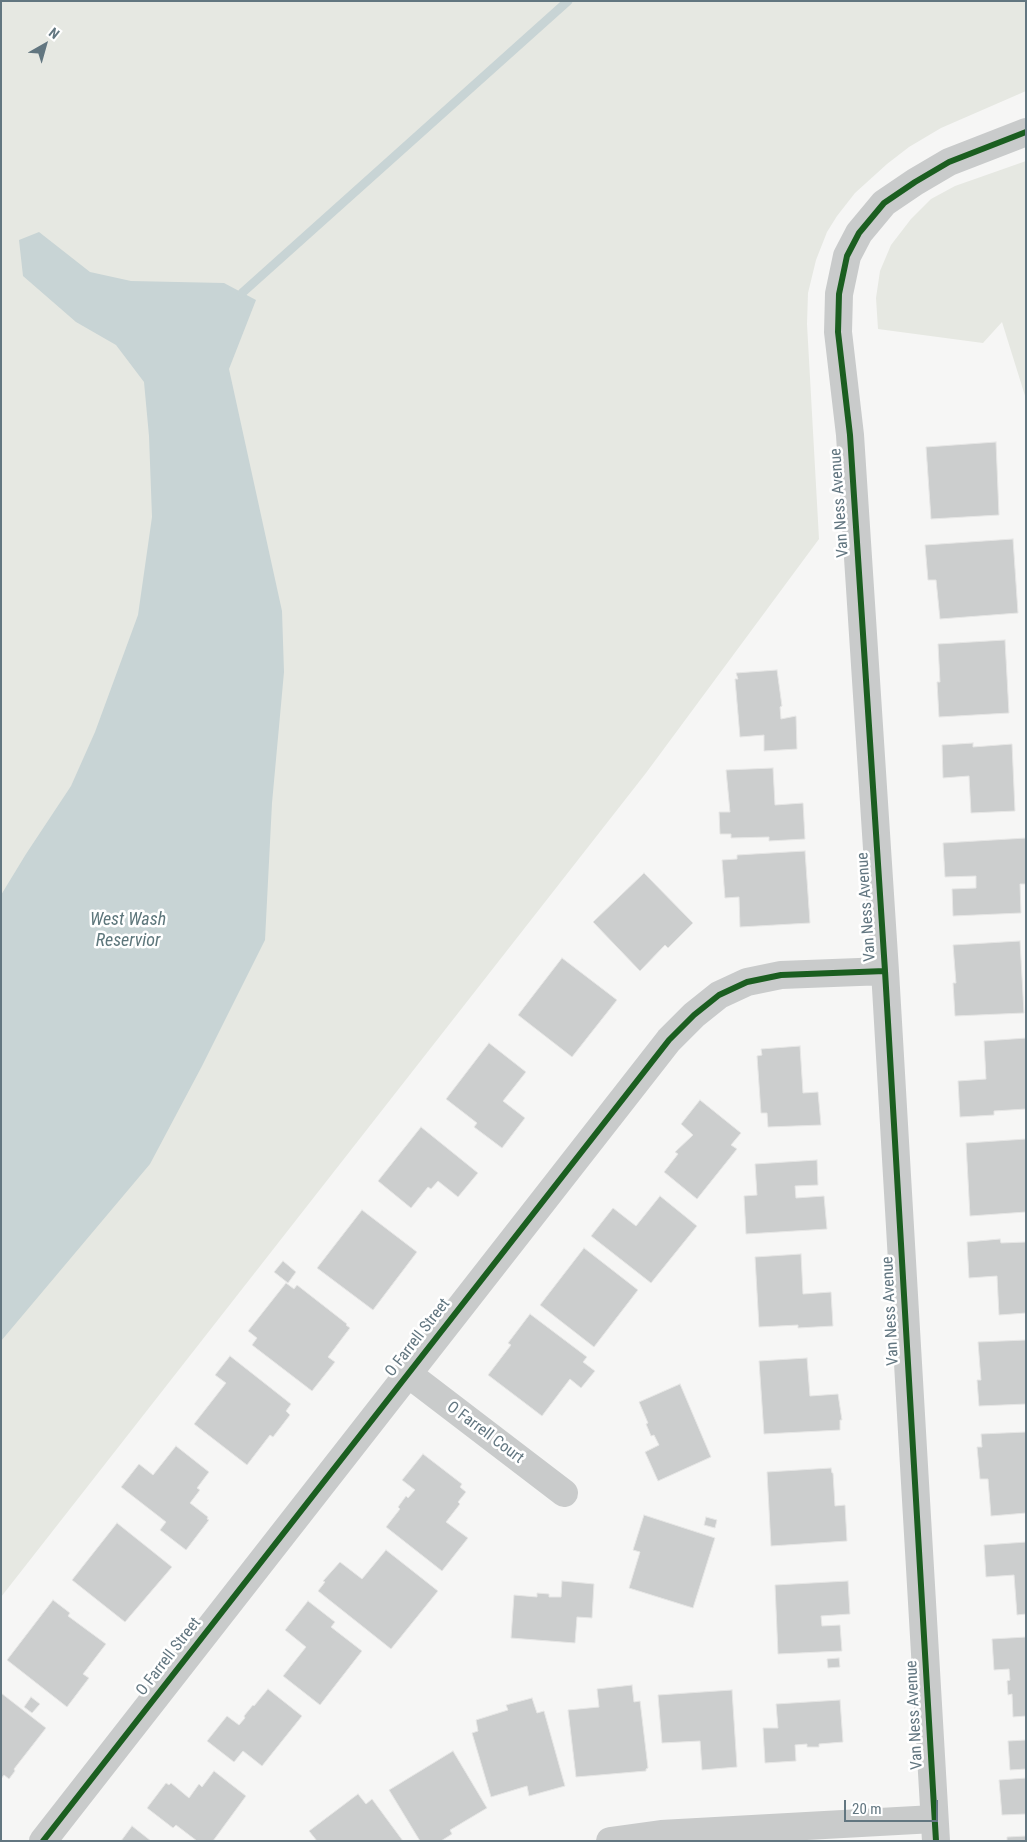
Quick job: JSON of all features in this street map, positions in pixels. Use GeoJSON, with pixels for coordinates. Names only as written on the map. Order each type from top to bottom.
{"type":"FeatureCollection","features":[{"type":"Feature","properties":{"kind":"street","name":"Van Ness Avenue"},"geometry":{"type":"LineString","coordinates":[[935,1830],[885,971],[850,435],[838,332],[839,294],[847,256],[859,234],[884,203],[949,162],[1026,132]]}},
{"type":"Feature","properties":{"kind":"street","name":"O Farrell Street"},"geometry":{"type":"LineString","coordinates":[[43,1841],[668,1040],[719,994],[747,982],[780,975],[885,971]]}},
{"type":"Feature","properties":{"kind":"street","name":"O Farrell Court"},"geometry":{"type":"LineString","coordinates":[[407,1373],[564,1493]]}},
{"type":"Feature","properties":{"kind":"street"},"geometry":{"type":"LineString","coordinates":[[610,1841],[661,1834],[935,1830]]}},
{"type":"Feature","properties":{"kind":"shaded area"},"geometry":{"type":"Polygon","coordinates":[[[1,1],[1026,1],[1026,91],[941,128],[909,147],[855,193],[837,216],[827,232],[816,260],[808,293],[807,324],[819,539],[646,773],[1,1597],[1,1]]]}},
{"type":"Feature","properties":{"kind":"shaded area"},"geometry":{"type":"Polygon","coordinates":[[[1026,161],[1026,399],[1002,322],[983,343],[878,329],[876,298],[880,271],[891,245],[911,219],[931,199],[955,186],[1026,161]]]}},
{"type":"Feature","properties":{"kind":"water","name":"West Wash Reservior"},"geometry":{"type":"Polygon","coordinates":[[[39,232],[90,272],[131,281],[224,283],[256,300],[229,369],[282,611],[284,672],[272,803],[265,940],[202,1066],[150,1164],[1,1341],[1,895],[71,786],[95,732],[138,615],[152,517],[149,436],[144,382],[116,345],[76,322],[23,276],[19,240],[39,232]]]}},
{"type":"Feature","properties":{"kind":"building"},"geometry":{"type":"Polygon","coordinates":[[[996,442],[999,515],[931,519],[926,447],[996,442]]]}},
{"type":"Feature","properties":{"kind":"building"},"geometry":{"type":"Polygon","coordinates":[[[1013,539],[1018,613],[940,619],[936,580],[928,580],[925,545],[1013,539]]]}},
{"type":"Feature","properties":{"kind":"building"},"geometry":{"type":"Polygon","coordinates":[[[1005,640],[1009,713],[939,717],[937,682],[940,682],[938,644],[1005,640]]]}},
{"type":"Feature","properties":{"kind":"building"},"geometry":{"type":"Polygon","coordinates":[[[777,670],[782,706],[780,707],[781,719],[796,716],[797,749],[764,751],[764,735],[740,737],[735,679],[738,679],[736,673],[777,670]]]}},
{"type":"Feature","properties":{"kind":"building"},"geometry":{"type":"Polygon","coordinates":[[[973,743],[973,747],[1012,744],[1015,811],[971,813],[969,776],[943,778],[942,745],[973,743]]]}},
{"type":"Feature","properties":{"kind":"building"},"geometry":{"type":"Polygon","coordinates":[[[773,768],[775,805],[803,803],[805,839],[769,841],[769,837],[731,838],[731,834],[720,834],[719,812],[730,812],[726,770],[773,768]]]}},
{"type":"Feature","properties":{"kind":"building"},"geometry":{"type":"Polygon","coordinates":[[[1026,838],[1026,884],[1020,884],[1021,913],[953,916],[952,889],[976,888],[976,876],[945,877],[943,843],[1026,838]]]}},
{"type":"Feature","properties":{"kind":"building"},"geometry":{"type":"Polygon","coordinates":[[[805,851],[810,923],[740,927],[739,897],[725,898],[722,860],[737,859],[737,855],[805,851]]]}},
{"type":"Feature","properties":{"kind":"building"},"geometry":{"type":"Polygon","coordinates":[[[644,873],[693,923],[668,948],[665,945],[640,971],[593,922],[644,873]]]}},
{"type":"Feature","properties":{"kind":"building"},"geometry":{"type":"Polygon","coordinates":[[[1020,941],[1024,1013],[955,1016],[953,983],[956,983],[953,945],[1020,941]]]}},
{"type":"Feature","properties":{"kind":"building"},"geometry":{"type":"Polygon","coordinates":[[[562,958],[617,1000],[572,1057],[518,1015],[562,958]]]}},
{"type":"Feature","properties":{"kind":"building"},"geometry":{"type":"Polygon","coordinates":[[[1026,1038],[1026,1109],[994,1111],[994,1115],[960,1117],[958,1081],[986,1079],[984,1041],[1026,1038]]]}},
{"type":"Feature","properties":{"kind":"building"},"geometry":{"type":"Polygon","coordinates":[[[489,1043],[526,1072],[503,1101],[525,1118],[502,1148],[474,1127],[477,1123],[446,1099],[489,1043]]]}},
{"type":"Feature","properties":{"kind":"building"},"geometry":{"type":"Polygon","coordinates":[[[800,1046],[803,1093],[818,1092],[821,1125],[768,1127],[767,1113],[761,1113],[757,1056],[762,1055],[761,1049],[800,1046]]]}},
{"type":"Feature","properties":{"kind":"building"},"geometry":{"type":"Polygon","coordinates":[[[700,1100],[741,1133],[731,1145],[737,1149],[697,1199],[664,1172],[678,1154],[675,1152],[693,1135],[681,1124],[700,1100]]]}},
{"type":"Feature","properties":{"kind":"building"},"geometry":{"type":"Polygon","coordinates":[[[421,1127],[478,1173],[458,1197],[438,1181],[431,1189],[428,1187],[411,1208],[378,1181],[421,1127]]]}},
{"type":"Feature","properties":{"kind":"building"},"geometry":{"type":"Polygon","coordinates":[[[1026,1139],[1026,1212],[970,1216],[966,1143],[1026,1139]]]}},
{"type":"Feature","properties":{"kind":"building"},"geometry":{"type":"Polygon","coordinates":[[[817,1160],[818,1185],[795,1186],[796,1198],[824,1196],[827,1229],[746,1234],[744,1196],[757,1195],[755,1164],[817,1160]]]}},
{"type":"Feature","properties":{"kind":"building"},"geometry":{"type":"Polygon","coordinates":[[[660,1196],[697,1226],[651,1283],[591,1236],[613,1208],[636,1226],[660,1196]]]}},
{"type":"Feature","properties":{"kind":"building"},"geometry":{"type":"Polygon","coordinates":[[[362,1210],[417,1252],[373,1310],[317,1268],[362,1210]]]}},
{"type":"Feature","properties":{"kind":"building"},"geometry":{"type":"Polygon","coordinates":[[[1000,1239],[1001,1243],[1026,1242],[1026,1313],[999,1315],[997,1276],[969,1278],[967,1242],[1000,1239]]]}},
{"type":"Feature","properties":{"kind":"building"},"geometry":{"type":"Polygon","coordinates":[[[584,1248],[638,1290],[594,1347],[540,1305],[584,1248]]]}},
{"type":"Feature","properties":{"kind":"building"},"geometry":{"type":"Polygon","coordinates":[[[801,1254],[803,1294],[831,1292],[833,1326],[798,1328],[798,1325],[759,1327],[755,1257],[801,1254]]]}},
{"type":"Feature","properties":{"kind":"building"},"geometry":{"type":"Polygon","coordinates":[[[283,1261],[296,1272],[288,1283],[274,1272],[283,1261]]]}},
{"type":"Feature","properties":{"kind":"building"},"geometry":{"type":"Polygon","coordinates":[[[286,1283],[294,1289],[297,1285],[350,1328],[328,1357],[335,1362],[312,1391],[252,1345],[257,1338],[248,1331],[286,1283]]]}},
{"type":"Feature","properties":{"kind":"building"},"geometry":{"type":"Polygon","coordinates":[[[530,1314],[587,1357],[583,1362],[595,1371],[581,1388],[570,1379],[542,1416],[488,1375],[511,1345],[508,1343],[530,1314]]]}},
{"type":"Feature","properties":{"kind":"building"},"geometry":{"type":"Polygon","coordinates":[[[1026,1340],[1026,1404],[979,1406],[977,1380],[981,1380],[978,1342],[1026,1340]]]}},
{"type":"Feature","properties":{"kind":"building"},"geometry":{"type":"Polygon","coordinates":[[[230,1356],[291,1404],[286,1411],[290,1415],[273,1437],[270,1435],[247,1465],[194,1424],[226,1383],[215,1375],[230,1356]]]}},
{"type":"Feature","properties":{"kind":"building"},"geometry":{"type":"Polygon","coordinates":[[[807,1358],[810,1396],[838,1394],[842,1420],[840,1420],[840,1430],[764,1434],[759,1361],[807,1358]]]}},
{"type":"Feature","properties":{"kind":"building"},"geometry":{"type":"Polygon","coordinates":[[[680,1384],[711,1457],[658,1481],[645,1452],[659,1445],[654,1435],[651,1436],[639,1402],[680,1384]]]}},
{"type":"Feature","properties":{"kind":"building"},"geometry":{"type":"Polygon","coordinates":[[[1026,1432],[1026,1513],[991,1516],[988,1479],[980,1479],[977,1447],[982,1447],[981,1434],[1026,1432]]]}},
{"type":"Feature","properties":{"kind":"building"},"geometry":{"type":"Polygon","coordinates":[[[176,1446],[209,1472],[197,1488],[200,1490],[190,1503],[208,1517],[207,1519],[209,1520],[186,1550],[160,1530],[166,1522],[121,1487],[139,1464],[153,1475],[176,1446]]]}},
{"type":"Feature","properties":{"kind":"building"},"geometry":{"type":"Polygon","coordinates":[[[423,1454],[462,1484],[460,1487],[466,1492],[458,1502],[460,1504],[446,1522],[468,1538],[442,1571],[386,1527],[400,1509],[398,1507],[406,1496],[408,1498],[415,1490],[402,1480],[423,1454]]]}},
{"type":"Feature","properties":{"kind":"building"},"geometry":{"type":"Polygon","coordinates":[[[831,1468],[835,1506],[845,1505],[847,1541],[771,1546],[767,1472],[831,1468]]]}},
{"type":"Feature","properties":{"kind":"building"},"geometry":{"type":"Polygon","coordinates":[[[644,1515],[715,1538],[693,1608],[629,1588],[640,1552],[633,1550],[644,1515]]]}},
{"type":"Feature","properties":{"kind":"building"},"geometry":{"type":"Polygon","coordinates":[[[706,1517],[717,1520],[715,1528],[704,1525],[706,1517]]]}},
{"type":"Feature","properties":{"kind":"building"},"geometry":{"type":"Polygon","coordinates":[[[117,1523],[172,1567],[125,1622],[72,1580],[117,1523]]]}},
{"type":"Feature","properties":{"kind":"building"},"geometry":{"type":"Polygon","coordinates":[[[1026,1542],[1026,1614],[1017,1615],[1014,1575],[986,1577],[984,1545],[1026,1542]]]}},
{"type":"Feature","properties":{"kind":"building"},"geometry":{"type":"Polygon","coordinates":[[[386,1550],[438,1591],[391,1649],[318,1591],[325,1582],[323,1581],[340,1562],[362,1579],[386,1550]]]}},
{"type":"Feature","properties":{"kind":"building"},"geometry":{"type":"Polygon","coordinates":[[[562,1581],[594,1584],[592,1618],[577,1617],[575,1643],[511,1638],[514,1595],[537,1597],[537,1593],[549,1594],[549,1597],[561,1597],[562,1581]]]}},
{"type":"Feature","properties":{"kind":"building"},"geometry":{"type":"Polygon","coordinates":[[[848,1581],[850,1614],[821,1616],[822,1626],[840,1625],[842,1651],[778,1654],[775,1585],[848,1581]]]}},
{"type":"Feature","properties":{"kind":"building"},"geometry":{"type":"Polygon","coordinates":[[[53,1600],[70,1613],[68,1616],[106,1644],[83,1674],[89,1678],[67,1707],[7,1660],[53,1600]]]}},
{"type":"Feature","properties":{"kind":"building"},"geometry":{"type":"Polygon","coordinates":[[[308,1601],[335,1622],[331,1627],[362,1651],[320,1705],[283,1676],[306,1647],[285,1630],[308,1601]]]}},
{"type":"Feature","properties":{"kind":"building"},"geometry":{"type":"Polygon","coordinates":[[[1026,1637],[1026,1716],[1013,1717],[1012,1694],[1008,1695],[1007,1681],[1010,1680],[1009,1669],[994,1670],[992,1639],[1026,1637]]]}},
{"type":"Feature","properties":{"kind":"building"},"geometry":{"type":"Polygon","coordinates":[[[839,1658],[840,1667],[828,1668],[827,1659],[839,1658]]]}},
{"type":"Feature","properties":{"kind":"building"},"geometry":{"type":"Polygon","coordinates":[[[632,1685],[634,1702],[640,1701],[648,1768],[646,1771],[576,1777],[568,1710],[599,1707],[597,1689],[632,1685]]]}},
{"type":"Feature","properties":{"kind":"building"},"geometry":{"type":"Polygon","coordinates":[[[268,1689],[302,1716],[262,1766],[243,1751],[234,1762],[207,1741],[227,1716],[239,1725],[245,1718],[244,1716],[268,1689]]]}},
{"type":"Feature","properties":{"kind":"building"},"geometry":{"type":"Polygon","coordinates":[[[732,1690],[737,1767],[702,1770],[700,1741],[662,1743],[658,1695],[732,1690]]]}},
{"type":"Feature","properties":{"kind":"building"},"geometry":{"type":"Polygon","coordinates":[[[1,1693],[46,1728],[14,1769],[15,1771],[9,1779],[4,1775],[1,1779],[1,1693]]]}},
{"type":"Feature","properties":{"kind":"building"},"geometry":{"type":"Polygon","coordinates":[[[31,1697],[40,1704],[32,1713],[24,1707],[31,1697]]]}},
{"type":"Feature","properties":{"kind":"building"},"geometry":{"type":"Polygon","coordinates":[[[532,1698],[537,1713],[544,1711],[565,1786],[529,1796],[527,1786],[491,1797],[472,1733],[478,1731],[476,1720],[508,1710],[506,1705],[532,1698]]]}},
{"type":"Feature","properties":{"kind":"building"},"geometry":{"type":"Polygon","coordinates":[[[840,1700],[843,1742],[819,1744],[819,1747],[807,1747],[807,1744],[795,1745],[796,1761],[765,1763],[763,1728],[778,1728],[776,1704],[840,1700]]]}},
{"type":"Feature","properties":{"kind":"building"},"geometry":{"type":"Polygon","coordinates":[[[1026,1740],[1026,1769],[1010,1770],[1008,1741],[1026,1740]]]}},
{"type":"Feature","properties":{"kind":"building"},"geometry":{"type":"Polygon","coordinates":[[[453,1751],[487,1808],[450,1830],[452,1834],[441,1841],[420,1841],[389,1790],[453,1751]]]}},
{"type":"Feature","properties":{"kind":"building"},"geometry":{"type":"Polygon","coordinates":[[[214,1771],[246,1796],[213,1841],[197,1841],[176,1825],[173,1828],[147,1808],[166,1783],[169,1785],[171,1783],[189,1798],[199,1784],[202,1787],[214,1771]]]}},
{"type":"Feature","properties":{"kind":"building"},"geometry":{"type":"Polygon","coordinates":[[[1026,1778],[1026,1814],[1002,1815],[999,1780],[1026,1778]]]}},
{"type":"Feature","properties":{"kind":"building"},"geometry":{"type":"Polygon","coordinates":[[[358,1794],[366,1804],[372,1799],[403,1841],[317,1841],[309,1831],[358,1794]]]}},
{"type":"Feature","properties":{"kind":"building"},"geometry":{"type":"Polygon","coordinates":[[[132,1826],[151,1841],[121,1841],[132,1826]]]}},
{"type":"Feature","properties":{"kind":"building"},"geometry":{"type":"Polygon","coordinates":[[[1026,1836],[1026,1841],[1007,1841],[1007,1837],[1026,1836]]]}},
{"type":"Feature","properties":{"kind":"waterway"},"geometry":{"type":"LineString","coordinates":[[242,293],[568,1]]}},
{"type":"Feature","properties":{"kind":"cycle path"},"geometry":{"type":"LineString","coordinates":[[936,1841],[885,971],[850,435],[838,332],[839,294],[847,256],[859,233],[884,203],[949,162],[1026,132]]}},
{"type":"Feature","properties":{"kind":"cycle path"},"geometry":{"type":"LineString","coordinates":[[43,1841],[669,1040],[694,1015],[719,995],[747,982],[781,975],[885,971]]}}]}
